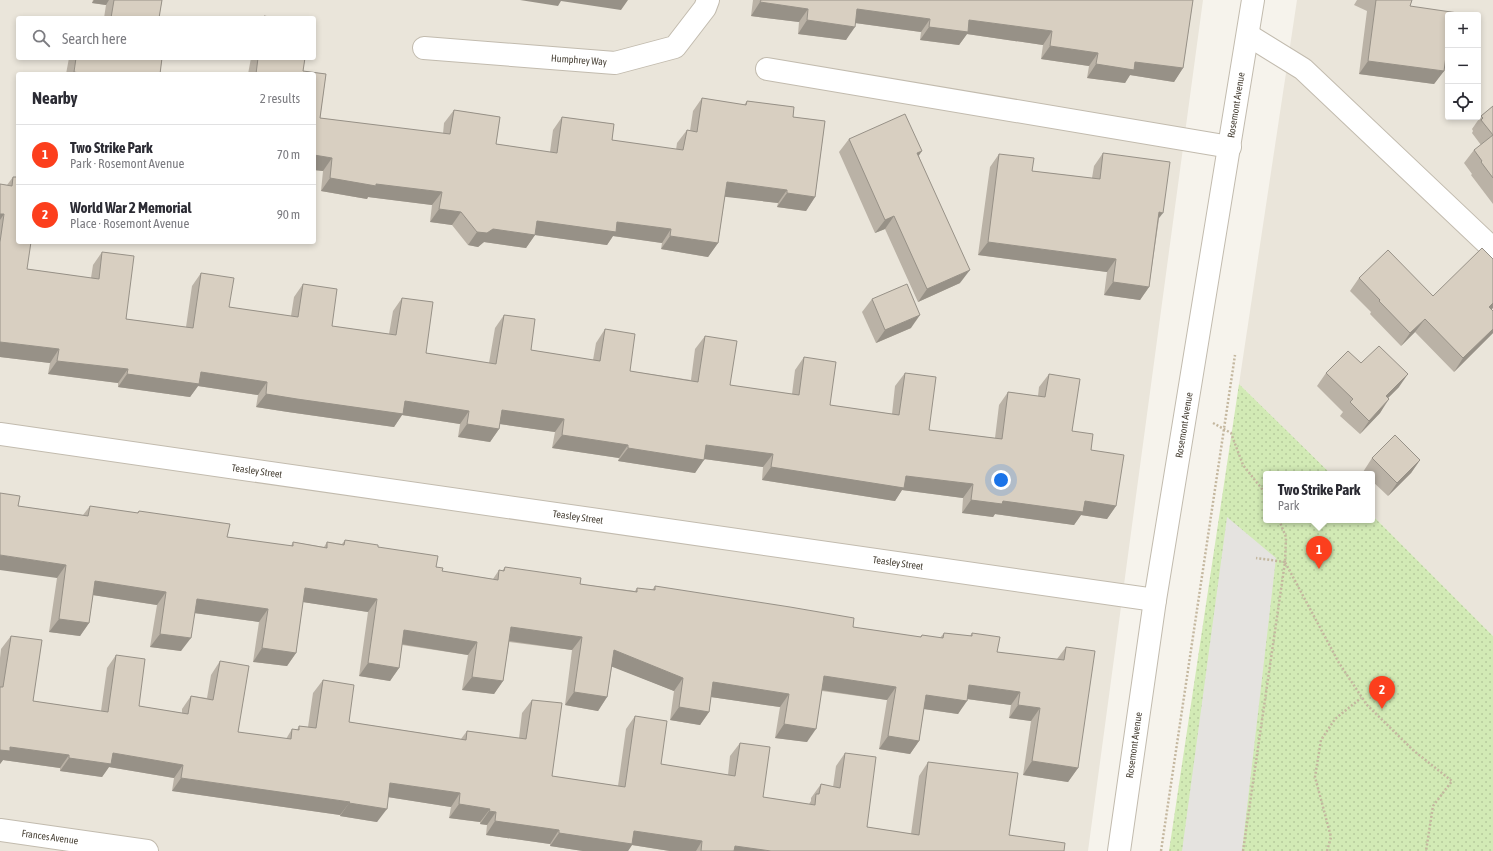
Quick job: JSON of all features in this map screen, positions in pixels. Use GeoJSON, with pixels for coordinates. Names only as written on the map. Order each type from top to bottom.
{"type":"FeatureCollection","features":[{"type":"Feature","properties":{"kind":"street","name":"Humphrey Way"},"geometry":{"type":"LineString","coordinates":[[424,48],[615,63],[675,47],[705,8],[708,0]]}},
{"type":"Feature","properties":{"kind":"street","name":"Rosemont Avenue"},"geometry":{"type":"LineString","coordinates":[[1119,851],[1155,600],[1253,0]]}},
{"type":"Feature","properties":{"kind":"street"},"geometry":{"type":"LineString","coordinates":[[1248,35],[1303,69],[1492,248]]}},
{"type":"Feature","properties":{"kind":"street"},"geometry":{"type":"LineString","coordinates":[[767,69],[1230,147]]}},
{"type":"Feature","properties":{"kind":"street","name":"Teasley Street"},"geometry":{"type":"LineString","coordinates":[[0,434],[1155,600]]}},
{"type":"Feature","properties":{"kind":"street","name":"Frances Avenue"},"geometry":{"type":"LineString","coordinates":[[0,830],[147,851]]}},
{"type":"Feature","properties":{"kind":"path"},"geometry":{"type":"LineString","coordinates":[[1161,851],[1235,355]]}},
{"type":"Feature","properties":{"kind":"path"},"geometry":{"type":"LineString","coordinates":[[1231,434],[1243,464],[1263,490]]}},
{"type":"Feature","properties":{"kind":"path"},"geometry":{"type":"LineString","coordinates":[[1243,851],[1284,562],[1286,537],[1280,523]]}},
{"type":"Feature","properties":{"kind":"path"},"geometry":{"type":"LineString","coordinates":[[1256,558],[1284,562]]}},
{"type":"Feature","properties":{"kind":"path"},"geometry":{"type":"LineString","coordinates":[[1284,562],[1340,663],[1366,706],[1414,751],[1452,781],[1433,806],[1426,851]]}},
{"type":"Feature","properties":{"kind":"path"},"geometry":{"type":"LineString","coordinates":[[1327,851],[1331,837],[1315,777],[1322,740],[1335,719],[1361,698]]}},
{"type":"Feature","properties":{"kind":"shaded area"},"geometry":{"type":"Polygon","coordinates":[[[0,0],[1203,0],[1088,851],[0,851],[0,0]]]}},
{"type":"Feature","properties":{"kind":"shaded area"},"geometry":{"type":"Polygon","coordinates":[[[1297,0],[1493,0],[1493,636],[1375,518],[1375,471],[1328,471],[1239,384],[1297,0]]]}},
{"type":"Feature","properties":{"kind":"shaded area"},"geometry":{"type":"Polygon","coordinates":[[[1227,517],[1276,558],[1242,851],[1182,851],[1227,517]]]}},
{"type":"Feature","properties":{"kind":"green space"},"geometry":{"type":"Polygon","coordinates":[[[1239,384],[1328,471],[1263,471],[1263,523],[1375,523],[1375,518],[1493,636],[1493,851],[1169,851],[1239,384]]]}},
{"type":"Feature","properties":{"kind":"building"},"geometry":{"type":"Polygon","coordinates":[[[114,0],[162,0],[159,16],[111,16],[114,0]]]}},
{"type":"Feature","properties":{"kind":"building"},"geometry":{"type":"Polygon","coordinates":[[[761,0],[1193,0],[1183,68],[1135,62],[1134,70],[1096,64],[1098,53],[1050,46],[1052,31],[969,20],[968,32],[929,27],[930,19],[857,9],[855,27],[807,20],[808,9],[760,2],[761,0]]]}},
{"type":"Feature","properties":{"kind":"building"},"geometry":{"type":"Polygon","coordinates":[[[1376,0],[1412,0],[1410,6],[1451,12],[1445,12],[1444,71],[1368,61],[1376,0]]]}},
{"type":"Feature","properties":{"kind":"building"},"geometry":{"type":"Polygon","coordinates":[[[76,60],[162,60],[160,72],[74,72],[76,60]]]}},
{"type":"Feature","properties":{"kind":"building"},"geometry":{"type":"Polygon","coordinates":[[[258,60],[305,60],[303,71],[311,72],[256,72],[258,60]]]}},
{"type":"Feature","properties":{"kind":"building"},"geometry":{"type":"Polygon","coordinates":[[[316,73],[326,74],[320,118],[450,134],[454,110],[500,117],[496,144],[557,153],[562,117],[614,124],[612,140],[683,150],[687,130],[697,132],[702,98],[746,105],[747,101],[794,107],[793,117],[825,121],[815,197],[787,193],[787,190],[727,182],[718,243],[670,236],[671,229],[617,222],[616,232],[537,221],[535,235],[493,229],[487,233],[477,232],[461,212],[439,209],[442,192],[376,184],[376,186],[330,178],[332,158],[316,155],[316,73]]]}},
{"type":"Feature","properties":{"kind":"building"},"geometry":{"type":"Polygon","coordinates":[[[1493,106],[1493,135],[1481,120],[1483,118],[1481,116],[1493,106]]]}},
{"type":"Feature","properties":{"kind":"building"},"geometry":{"type":"Polygon","coordinates":[[[905,114],[922,151],[917,153],[970,270],[927,289],[894,216],[885,220],[849,139],[905,114]]]}},
{"type":"Feature","properties":{"kind":"building"},"geometry":{"type":"Polygon","coordinates":[[[1493,135],[1493,178],[1474,150],[1493,135]]]}},
{"type":"Feature","properties":{"kind":"building"},"geometry":{"type":"Polygon","coordinates":[[[1103,153],[1170,162],[1163,213],[1159,212],[1149,287],[1113,282],[1116,259],[988,242],[999,154],[1034,158],[1032,171],[1100,179],[1103,153]]]}},
{"type":"Feature","properties":{"kind":"building"},"geometry":{"type":"Polygon","coordinates":[[[13,177],[16,177],[16,244],[31,244],[27,269],[99,279],[102,252],[134,256],[126,319],[193,328],[201,273],[234,278],[229,307],[298,317],[303,284],[337,289],[332,326],[396,335],[402,298],[433,302],[426,353],[496,364],[504,315],[535,319],[531,350],[600,361],[605,329],[635,334],[630,371],[698,382],[705,336],[737,341],[730,385],[799,395],[804,357],[836,362],[830,405],[899,415],[905,373],[936,377],[929,430],[1002,439],[1008,392],[1045,397],[1049,374],[1080,379],[1072,431],[1093,434],[1091,450],[1124,455],[1116,506],[1085,501],[1083,512],[1003,501],[1002,504],[971,500],[973,484],[906,476],[904,488],[771,467],[773,454],[706,445],[704,460],[628,448],[628,445],[562,435],[564,419],[502,410],[499,429],[467,424],[469,411],[405,401],[403,414],[266,394],[267,382],[201,372],[199,384],[127,374],[128,369],[57,361],[59,349],[0,342],[0,242],[4,214],[0,214],[0,184],[12,186],[13,177]]]}},
{"type":"Feature","properties":{"kind":"building"},"geometry":{"type":"Polygon","coordinates":[[[1482,248],[1493,259],[1493,303],[1489,307],[1493,311],[1493,329],[1463,358],[1425,319],[1410,333],[1359,278],[1388,250],[1433,296],[1482,248]]]}},
{"type":"Feature","properties":{"kind":"building"},"geometry":{"type":"Polygon","coordinates":[[[907,284],[920,315],[885,330],[872,299],[907,284]]]}},
{"type":"Feature","properties":{"kind":"building"},"geometry":{"type":"Polygon","coordinates":[[[1379,346],[1408,374],[1386,396],[1389,399],[1369,421],[1350,402],[1353,399],[1326,373],[1348,351],[1361,363],[1379,346]]]}},
{"type":"Feature","properties":{"kind":"building"},"geometry":{"type":"Polygon","coordinates":[[[1395,435],[1420,460],[1397,483],[1372,458],[1395,435]]]}},
{"type":"Feature","properties":{"kind":"building"},"geometry":{"type":"Polygon","coordinates":[[[0,493],[20,496],[18,506],[88,516],[90,506],[138,513],[139,511],[230,524],[227,537],[293,546],[293,542],[327,548],[327,542],[344,545],[345,540],[378,545],[378,547],[438,556],[436,567],[443,568],[442,571],[498,580],[499,570],[504,571],[505,567],[581,578],[580,584],[637,592],[637,588],[655,590],[655,586],[790,607],[854,618],[853,627],[921,637],[922,635],[943,638],[944,633],[972,636],[972,633],[1000,637],[997,652],[1064,660],[1066,647],[1095,651],[1078,768],[1032,761],[1040,708],[1018,705],[1020,692],[969,685],[967,701],[926,695],[919,741],[888,736],[896,687],[824,676],[816,729],[784,724],[789,694],[713,682],[709,712],[679,707],[683,678],[614,650],[607,697],[574,692],[582,637],[511,627],[503,681],[472,677],[477,642],[404,630],[399,668],[368,663],[377,599],[305,588],[296,653],[262,648],[268,609],[197,599],[191,638],[160,634],[166,592],[95,581],[89,623],[59,619],[66,565],[0,555],[0,493]]]}},
{"type":"Feature","properties":{"kind":"building"},"geometry":{"type":"Polygon","coordinates":[[[11,636],[42,640],[33,701],[108,712],[116,655],[145,659],[139,706],[188,714],[191,696],[213,700],[220,661],[249,666],[238,732],[291,739],[292,729],[299,730],[299,726],[316,728],[323,680],[354,685],[349,722],[466,740],[467,731],[526,739],[532,700],[562,703],[552,776],[625,787],[635,716],[667,721],[661,764],[735,776],[740,743],[770,747],[763,797],[815,805],[816,794],[819,794],[821,784],[840,788],[845,753],[876,757],[867,827],[919,835],[928,762],[1018,773],[1009,835],[1065,843],[1064,851],[771,851],[735,846],[734,851],[701,851],[702,841],[634,831],[632,844],[559,833],[559,830],[495,821],[496,812],[489,811],[490,809],[459,804],[460,793],[390,783],[387,809],[349,803],[350,802],[181,778],[183,765],[113,753],[111,764],[69,758],[69,755],[10,747],[10,751],[0,750],[0,687],[3,687],[11,636]]]}},
{"type":"Feature","properties":{"kind":"place","name":"Two Strike Park"},"geometry":{"type":"Point","coordinates":[1319,569]}},
{"type":"Feature","properties":{"kind":"place","name":"World War 2 Memorial"},"geometry":{"type":"Point","coordinates":[1382,709]}}]}
